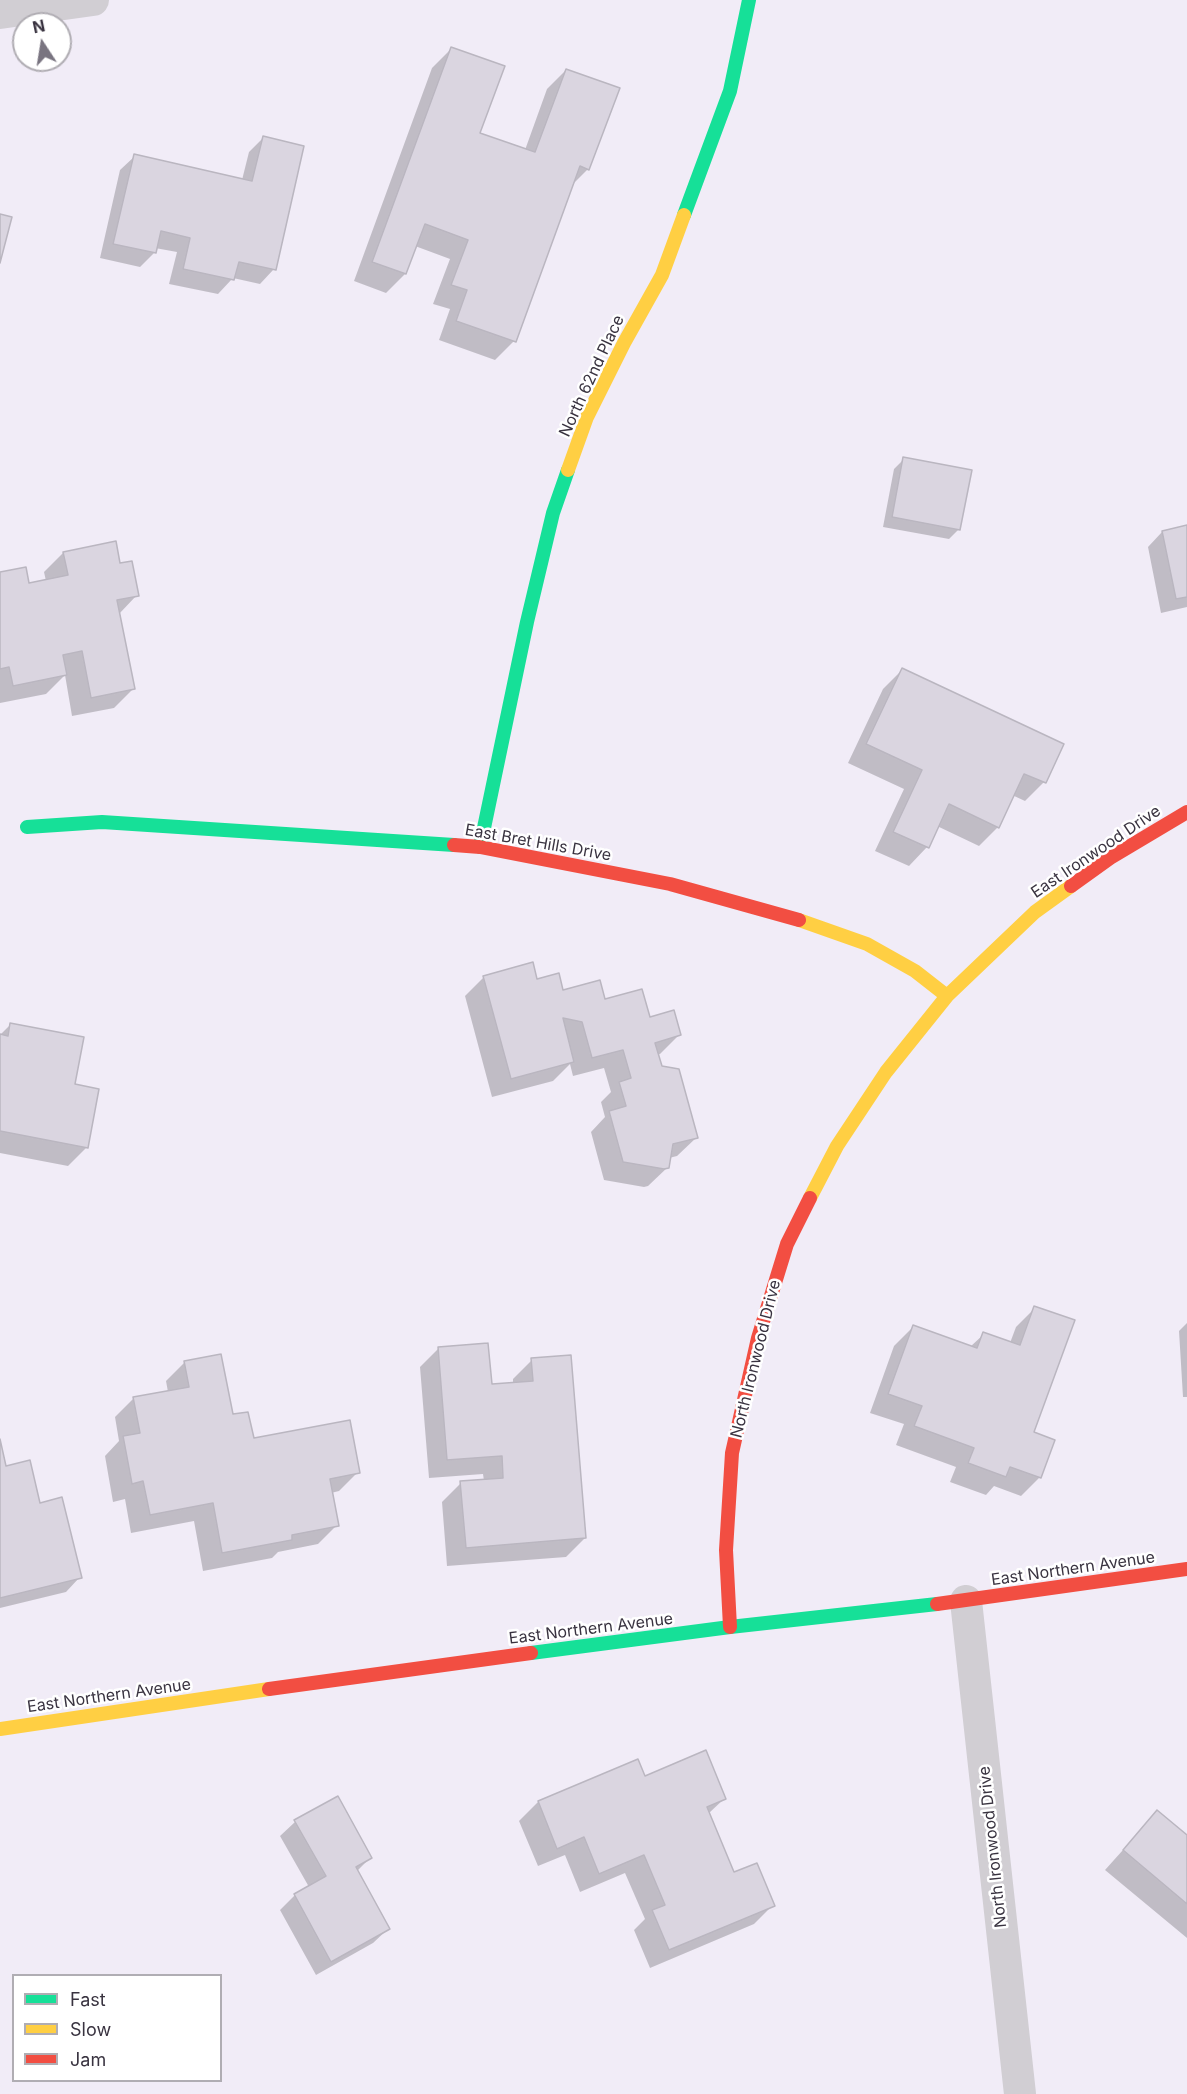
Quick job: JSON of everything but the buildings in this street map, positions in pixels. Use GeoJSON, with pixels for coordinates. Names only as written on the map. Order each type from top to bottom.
{"type":"FeatureCollection","features":[{"type":"Feature","properties":{"kind":"street"},"geometry":{"type":"LineString","coordinates":[[0,13],[93,0]]}},
{"type":"Feature","properties":{"kind":"street","name":"North 62nd Place"},"geometry":{"type":"LineString","coordinates":[[480,847],[527,622],[553,513],[587,417],[624,343],[662,275],[730,91],[749,0]]}},
{"type":"Feature","properties":{"kind":"street","name":"East Ironwood Drive"},"geometry":{"type":"LineString","coordinates":[[947,996],[1035,912],[1110,858],[1187,812]]}},
{"type":"Feature","properties":{"kind":"street","name":"East Bret Hills Drive"},"geometry":{"type":"LineString","coordinates":[[27,827],[102,822],[480,847],[670,884],[818,925],[867,944],[915,971],[947,996]]}},
{"type":"Feature","properties":{"kind":"street","name":"North Ironwood Drive"},"geometry":{"type":"LineString","coordinates":[[730,1627],[726,1550],[732,1453],[758,1338],[787,1244],[837,1146],[886,1072],[947,996]]}},
{"type":"Feature","properties":{"kind":"street","name":"East Northern Avenue"},"geometry":{"type":"LineString","coordinates":[[0,1728],[359,1676],[730,1627],[966,1601],[1187,1569]]}},
{"type":"Feature","properties":{"kind":"street","name":"North Ironwood Drive"},"geometry":{"type":"LineString","coordinates":[[966,1601],[1020,2094]]}},
{"type":"Feature","properties":{"kind":"traffic: fast"},"geometry":{"type":"LineString","coordinates":[[684,215],[730,91],[749,0]]}},
{"type":"Feature","properties":{"kind":"traffic: fast"},"geometry":{"type":"LineString","coordinates":[[480,847],[527,622],[553,513],[568,470]]}},
{"type":"Feature","properties":{"kind":"traffic: fast"},"geometry":{"type":"LineString","coordinates":[[27,827],[102,822],[454,845]]}},
{"type":"Feature","properties":{"kind":"traffic: fast"},"geometry":{"type":"LineString","coordinates":[[531,1653],[730,1627],[937,1604]]}},
{"type":"Feature","properties":{"kind":"traffic: slow"},"geometry":{"type":"LineString","coordinates":[[568,470],[587,417],[624,343],[662,275],[684,215]]}},
{"type":"Feature","properties":{"kind":"traffic: slow"},"geometry":{"type":"LineString","coordinates":[[810,1198],[837,1146],[886,1072],[947,996],[1035,912],[1071,886]]}},
{"type":"Feature","properties":{"kind":"traffic: slow"},"geometry":{"type":"LineString","coordinates":[[799,920],[867,944],[915,971],[947,996]]}},
{"type":"Feature","properties":{"kind":"traffic: slow"},"geometry":{"type":"LineString","coordinates":[[0,1729],[269,1689]]}},
{"type":"Feature","properties":{"kind":"traffic: jam"},"geometry":{"type":"LineString","coordinates":[[1071,886],[1110,858],[1187,812]]}},
{"type":"Feature","properties":{"kind":"traffic: jam"},"geometry":{"type":"LineString","coordinates":[[454,845],[480,847],[670,884],[799,920]]}},
{"type":"Feature","properties":{"kind":"traffic: jam"},"geometry":{"type":"LineString","coordinates":[[730,1627],[726,1550],[732,1453],[758,1338],[787,1244],[810,1198]]}},
{"type":"Feature","properties":{"kind":"traffic: jam"},"geometry":{"type":"LineString","coordinates":[[937,1604],[1187,1569]]}},
{"type":"Feature","properties":{"kind":"traffic: jam"},"geometry":{"type":"LineString","coordinates":[[269,1689],[531,1653]]}}]}
